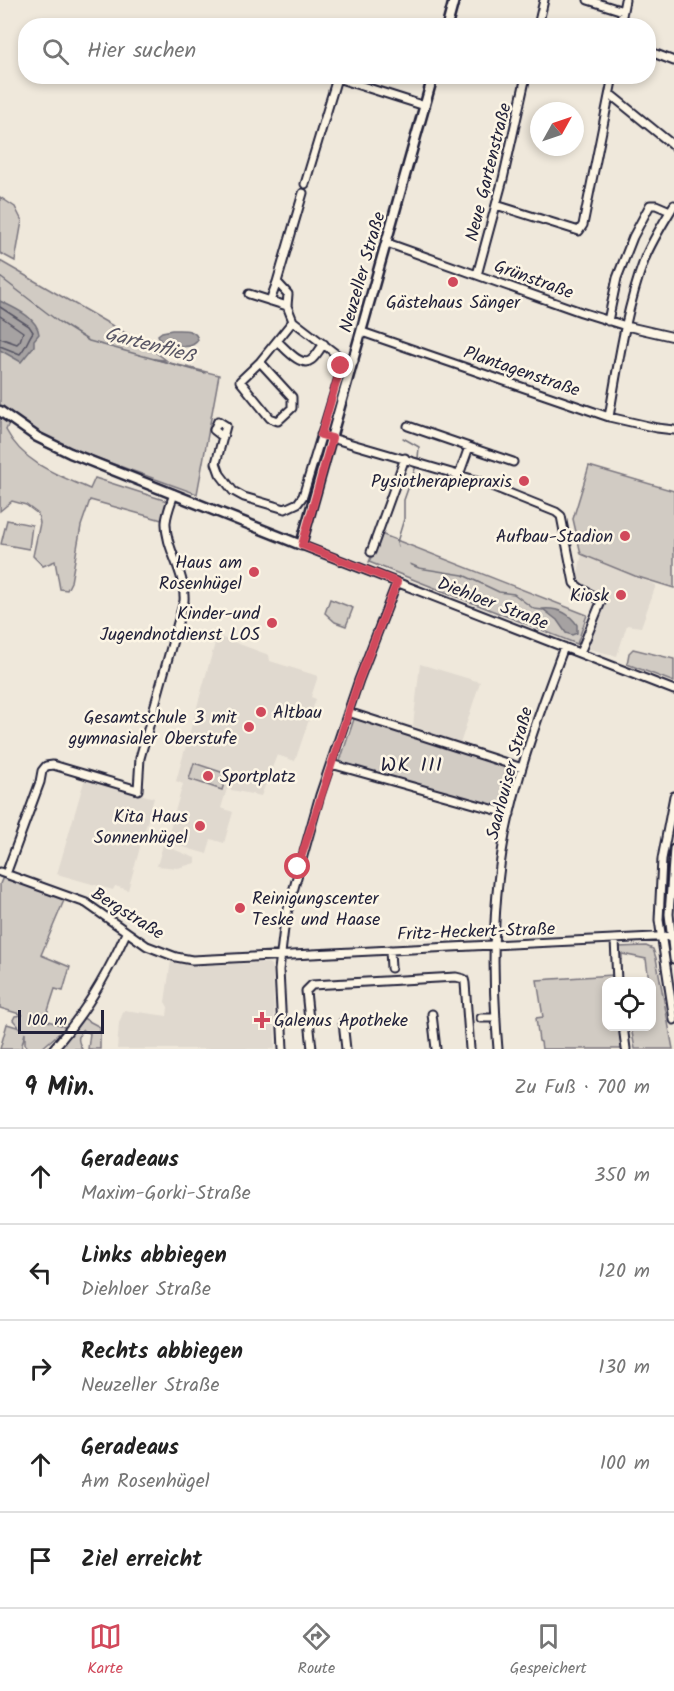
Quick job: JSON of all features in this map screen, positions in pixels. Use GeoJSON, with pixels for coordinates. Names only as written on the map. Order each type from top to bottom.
{"type":"FeatureCollection","features":[{"type":"Feature","properties":{"kind":"main road"},"geometry":{"type":"LineString","coordinates":[[449,18],[454,0]]}},
{"type":"Feature","properties":{"kind":"main road","name":"Neuzeller Straße"},"geometry":{"type":"LineString","coordinates":[[302,545],[431,84]]}},
{"type":"Feature","properties":{"kind":"main road"},"geometry":{"type":"LineString","coordinates":[[0,411],[37,437],[53,445],[302,545]]}},
{"type":"Feature","properties":{"kind":"street"},"geometry":{"type":"LineString","coordinates":[[540,18],[544,0]]}},
{"type":"Feature","properties":{"kind":"street"},"geometry":{"type":"LineString","coordinates":[[588,0],[623,11]]}},
{"type":"Feature","properties":{"kind":"street"},"geometry":{"type":"LineString","coordinates":[[622,18],[625,0]]}},
{"type":"Feature","properties":{"kind":"street"},"geometry":{"type":"LineString","coordinates":[[656,54],[674,61]]}},
{"type":"Feature","properties":{"kind":"street"},"geometry":{"type":"LineString","coordinates":[[305,184],[335,84]]}},
{"type":"Feature","properties":{"kind":"street"},"geometry":{"type":"LineString","coordinates":[[356,84],[425,106]]}},
{"type":"Feature","properties":{"kind":"street","name":"Neue Gartenstraße"},"geometry":{"type":"LineString","coordinates":[[477,274],[496,205],[524,84]]}},
{"type":"Feature","properties":{"kind":"street"},"geometry":{"type":"LineString","coordinates":[[496,205],[579,231],[583,225],[612,84]]}},
{"type":"Feature","properties":{"kind":"street"},"geometry":{"type":"LineString","coordinates":[[610,94],[674,146]]}},
{"type":"Feature","properties":{"kind":"street"},"geometry":{"type":"LineString","coordinates":[[270,301],[303,193]]}},
{"type":"Feature","properties":{"kind":"street"},"geometry":{"type":"LineString","coordinates":[[609,321],[617,278],[633,237],[650,205],[672,208],[646,256],[626,326],[609,417]]}},
{"type":"Feature","properties":{"kind":"street","name":"Grünstraße"},"geometry":{"type":"LineString","coordinates":[[387,243],[609,321],[674,337]]}},
{"type":"Feature","properties":{"kind":"street"},"geometry":{"type":"LineString","coordinates":[[277,282],[288,294],[287,306],[293,321],[340,357],[354,361]]}},
{"type":"Feature","properties":{"kind":"street"},"geometry":{"type":"LineString","coordinates":[[249,294],[287,306]]}},
{"type":"Feature","properties":{"kind":"street"},"geometry":{"type":"LineString","coordinates":[[260,362],[292,397],[292,408],[278,421],[270,418],[240,381],[260,362],[293,321]]}},
{"type":"Feature","properties":{"kind":"street","name":"Plantagenstraße"},"geometry":{"type":"LineString","coordinates":[[362,332],[609,417],[657,428],[674,429]]}},
{"type":"Feature","properties":{"kind":"street"},"geometry":{"type":"LineString","coordinates":[[277,341],[299,360],[305,362],[311,361],[324,344]]}},
{"type":"Feature","properties":{"kind":"street"},"geometry":{"type":"LineString","coordinates":[[223,437],[216,463],[226,484],[233,491],[244,497],[285,509],[298,503],[303,496],[341,371],[340,357]]}},
{"type":"Feature","properties":{"kind":"street"},"geometry":{"type":"LineString","coordinates":[[408,426],[513,462]]}},
{"type":"Feature","properties":{"kind":"street"},"geometry":{"type":"LineString","coordinates":[[321,435],[485,483],[561,516],[574,583],[579,589],[598,598],[601,602],[580,653]]}},
{"type":"Feature","properties":{"kind":"street"},"geometry":{"type":"LineString","coordinates":[[459,475],[469,447]]}},
{"type":"Feature","properties":{"kind":"street"},"geometry":{"type":"LineString","coordinates":[[371,552],[405,458]]}},
{"type":"Feature","properties":{"kind":"street"},"geometry":{"type":"LineString","coordinates":[[3,873],[40,782],[42,771],[46,766],[53,765],[138,790],[140,758],[184,601],[183,581],[169,542],[166,524],[174,494]]}},
{"type":"Feature","properties":{"kind":"street","name":"Diehloer Straße"},"geometry":{"type":"LineString","coordinates":[[302,545],[674,690]]}},
{"type":"Feature","properties":{"kind":"street"},"geometry":{"type":"LineString","coordinates":[[283,1049],[279,956],[294,882],[348,712],[397,582]]}},
{"type":"Feature","properties":{"kind":"street","name":"Saarlouiser Straße"},"geometry":{"type":"LineString","coordinates":[[498,1049],[494,945],[503,848],[522,768],[564,647]]}},
{"type":"Feature","properties":{"kind":"street"},"geometry":{"type":"LineString","coordinates":[[348,712],[522,768]]}},
{"type":"Feature","properties":{"kind":"street"},"geometry":{"type":"LineString","coordinates":[[331,764],[510,814]]}},
{"type":"Feature","properties":{"kind":"street"},"geometry":{"type":"LineString","coordinates":[[674,796],[661,872],[661,937],[674,1020]]}},
{"type":"Feature","properties":{"kind":"street"},"geometry":{"type":"LineString","coordinates":[[674,849],[670,891],[674,959]]}},
{"type":"Feature","properties":{"kind":"street","name":"Bergstraße"},"geometry":{"type":"LineString","coordinates":[[3,873],[86,903],[126,933],[161,952],[184,959],[279,956]]}},
{"type":"Feature","properties":{"kind":"street"},"geometry":{"type":"LineString","coordinates":[[52,1049],[77,1020],[107,974],[126,933]]}},
{"type":"Feature","properties":{"kind":"street","name":"Fritz-Heckert-Straße"},"geometry":{"type":"LineString","coordinates":[[279,956],[672,936]]}},
{"type":"Feature","properties":{"kind":"street"},"geometry":{"type":"LineString","coordinates":[[615,940],[617,977]]}},
{"type":"Feature","properties":{"kind":"street"},"geometry":{"type":"LineString","coordinates":[[390,950],[391,968]]}},
{"type":"Feature","properties":{"kind":"street"},"geometry":{"type":"LineString","coordinates":[[312,1049],[306,991],[308,987],[316,984],[456,977],[464,979],[470,1018],[470,1049]]}},
{"type":"Feature","properties":{"kind":"street"},"geometry":{"type":"LineString","coordinates":[[432,1014],[436,1049]]}},
{"type":"Feature","properties":{"kind":"street"},"geometry":{"type":"LineString","coordinates":[[481,1018],[496,1018]]}},
{"type":"Feature","properties":{"kind":"street"},"geometry":{"type":"LineString","coordinates":[[343,1022],[346,1049]]}},
{"type":"Feature","properties":{"kind":"street"},"geometry":{"type":"LineString","coordinates":[[624,1031],[626,1049]]}},
{"type":"Feature","properties":{"kind":"shaded area"},"geometry":{"type":"Polygon","coordinates":[[[0,197],[15,207],[22,221],[15,261],[0,253],[0,197]]]}},
{"type":"Feature","properties":{"kind":"shaded area"},"geometry":{"type":"Polygon","coordinates":[[[0,261],[146,345],[166,360],[154,359],[219,375],[197,494],[72,449],[40,433],[0,406],[0,261]]]}},
{"type":"Feature","properties":{"kind":"shaded area"},"geometry":{"type":"Polygon","coordinates":[[[0,416],[9,423],[6,430],[13,441],[42,467],[90,489],[95,478],[167,501],[162,520],[90,500],[81,526],[71,582],[67,590],[60,589],[55,561],[43,566],[33,556],[40,523],[38,514],[26,505],[12,501],[0,511],[0,416]]]}},
{"type":"Feature","properties":{"kind":"shaded area","name":"Aufbau-Stadion"},"geometry":{"type":"Polygon","coordinates":[[[589,466],[674,491],[674,588],[635,576],[581,554],[573,519],[589,466]]]}},
{"type":"Feature","properties":{"kind":"shaded area"},"geometry":{"type":"Polygon","coordinates":[[[7,520],[32,525],[29,549],[1,544],[7,520]]]}},
{"type":"Feature","properties":{"kind":"shaded area"},"geometry":{"type":"Polygon","coordinates":[[[381,534],[587,615],[577,644],[369,562],[381,534]]]}},
{"type":"Feature","properties":{"kind":"shaded area"},"geometry":{"type":"Polygon","coordinates":[[[582,554],[656,585],[641,627],[627,625],[617,656],[586,648],[603,606],[580,586],[577,578],[582,554]]]}},
{"type":"Feature","properties":{"kind":"shaded area"},"geometry":{"type":"Polygon","coordinates":[[[330,599],[353,608],[346,626],[335,622],[325,613],[330,599]]]}},
{"type":"Feature","properties":{"kind":"shaded area","name":"Gesamtschule 3 mit gymnasialer Oberstufe"},"geometry":{"type":"Polygon","coordinates":[[[217,636],[269,655],[270,661],[318,676],[311,697],[316,699],[295,761],[277,755],[261,796],[227,789],[221,808],[233,812],[224,843],[211,839],[207,854],[166,842],[183,784],[176,781],[217,636]]]}},
{"type":"Feature","properties":{"kind":"shaded area"},"geometry":{"type":"Polygon","coordinates":[[[633,649],[674,659],[674,682],[627,664],[629,653],[633,649]]]}},
{"type":"Feature","properties":{"kind":"shaded area"},"geometry":{"type":"Polygon","coordinates":[[[420,664],[480,682],[460,744],[413,726],[420,664]]]}},
{"type":"Feature","properties":{"kind":"shaded area"},"geometry":{"type":"Polygon","coordinates":[[[355,716],[515,768],[502,811],[339,764],[355,716]]]}},
{"type":"Feature","properties":{"kind":"shaded area","name":"Sportplatz"},"geometry":{"type":"Polygon","coordinates":[[[194,763],[227,774],[222,790],[189,779],[194,763]]]}},
{"type":"Feature","properties":{"kind":"shaded area"},"geometry":{"type":"Polygon","coordinates":[[[85,778],[154,798],[128,890],[115,886],[113,890],[57,874],[85,778]]]}},
{"type":"Feature","properties":{"kind":"shaded area"},"geometry":{"type":"Polygon","coordinates":[[[163,845],[195,858],[195,863],[178,868],[157,866],[163,845]]]}},
{"type":"Feature","properties":{"kind":"shaded area"},"geometry":{"type":"Polygon","coordinates":[[[3,877],[65,898],[41,955],[70,967],[63,991],[55,989],[45,1020],[64,1026],[64,1029],[41,1049],[29,1049],[25,1044],[25,1033],[21,1049],[0,1049],[7,1024],[20,1028],[13,1020],[15,1016],[23,1015],[0,1008],[0,884],[3,877]]]}},
{"type":"Feature","properties":{"kind":"shaded area"},"geometry":{"type":"Polygon","coordinates":[[[646,946],[653,949],[673,1049],[635,1049],[632,1031],[656,1031],[656,977],[648,977],[646,959],[622,954],[622,959],[619,959],[618,947],[646,946]]]}},
{"type":"Feature","properties":{"kind":"shaded area"},"geometry":{"type":"Polygon","coordinates":[[[171,960],[199,965],[268,963],[271,965],[275,1049],[117,1049],[119,1023],[124,1010],[167,1016],[168,1007],[165,1002],[171,960]]]}},
{"type":"Feature","properties":{"kind":"shaded area"},"geometry":{"type":"Polygon","coordinates":[[[613,975],[613,977],[602,977],[602,1031],[622,1031],[624,1049],[542,1049],[536,1018],[543,1017],[537,980],[613,975]]]}},
{"type":"Feature","properties":{"kind":"shaded area"},"geometry":{"type":"Polygon","coordinates":[[[83,1018],[100,1027],[100,1049],[88,1049],[90,1033],[82,1030],[79,1039],[82,1049],[59,1049],[83,1018]]]}},
{"type":"Feature","properties":{"kind":"water"},"geometry":{"type":"Polygon","coordinates":[[[0,301],[24,314],[37,328],[39,334],[34,340],[34,346],[21,362],[0,350],[0,301]]]}},
{"type":"Feature","properties":{"kind":"water"},"geometry":{"type":"Polygon","coordinates":[[[172,330],[192,332],[198,340],[191,346],[161,342],[158,335],[172,330]]]}},
{"type":"Feature","properties":{"kind":"water"},"geometry":{"type":"Polygon","coordinates":[[[543,609],[558,610],[566,614],[577,625],[577,633],[572,635],[566,633],[557,620],[543,609]]]}},
{"type":"Feature","properties":{"kind":"waterway","name":"Gartenfließ"},"geometry":{"type":"LineString","coordinates":[[0,277],[59,322],[89,341],[205,373]]}},
{"type":"Feature","properties":{"kind":"waterway","name":"Gartenfließ"},"geometry":{"type":"LineString","coordinates":[[403,438],[419,447],[418,458]]}},
{"type":"Feature","properties":{"kind":"waterway","name":"Gartenfließ"},"geometry":{"type":"LineString","coordinates":[[398,547],[397,542],[404,519],[404,500],[416,466]]}},
{"type":"Feature","properties":{"kind":"waterway","name":"Gartenfließ"},"geometry":{"type":"LineString","coordinates":[[410,564],[419,568],[463,575],[499,592],[514,594],[534,609],[543,610]]}},
{"type":"Feature","properties":{"kind":"place","name":"Gästehaus Sänger"},"geometry":{"type":"Point","coordinates":[453,282]}},
{"type":"Feature","properties":{"kind":"place","name":"Pysiotherapiepraxis"},"geometry":{"type":"Point","coordinates":[524,481]}},
{"type":"Feature","properties":{"kind":"place","name":"Aufbau-Stadion"},"geometry":{"type":"Point","coordinates":[625,536]}},
{"type":"Feature","properties":{"kind":"place","name":"Haus am Rosenhügel"},"geometry":{"type":"Point","coordinates":[254,572]}},
{"type":"Feature","properties":{"kind":"place","name":"Kiosk"},"geometry":{"type":"Point","coordinates":[621,595]}},
{"type":"Feature","properties":{"kind":"place","name":"Kinder-und Jugendnotdienst LOS"},"geometry":{"type":"Point","coordinates":[272,623]}},
{"type":"Feature","properties":{"kind":"place","name":"Altbau"},"geometry":{"type":"Point","coordinates":[261,712]}},
{"type":"Feature","properties":{"kind":"place","name":"Gesamtschule 3 mit gymnasialer Oberstufe"},"geometry":{"type":"Point","coordinates":[249,727]}},
{"type":"Feature","properties":{"kind":"place","name":"Sportplatz"},"geometry":{"type":"Point","coordinates":[208,776]}},
{"type":"Feature","properties":{"kind":"place","name":"Kita Haus Sonnenhügel"},"geometry":{"type":"Point","coordinates":[200,826]}},
{"type":"Feature","properties":{"kind":"place","name":"Reinigungscenter Teske und Haase"},"geometry":{"type":"Point","coordinates":[240,908]}},
{"type":"Feature","properties":{"kind":"place","name":"Galenus Apotheke"},"geometry":{"type":"Point","coordinates":[262,1020]}},
{"type":"Feature","properties":{"kind":"district","name":"WK III"},"geometry":{"type":"Point","coordinates":[412,764]}},
{"type":"Feature","properties":{"kind":"route"},"geometry":{"type":"LineString","coordinates":[[298,867],[359,680],[397,582],[302,545],[332,438],[321,435],[341,366]]}}]}
